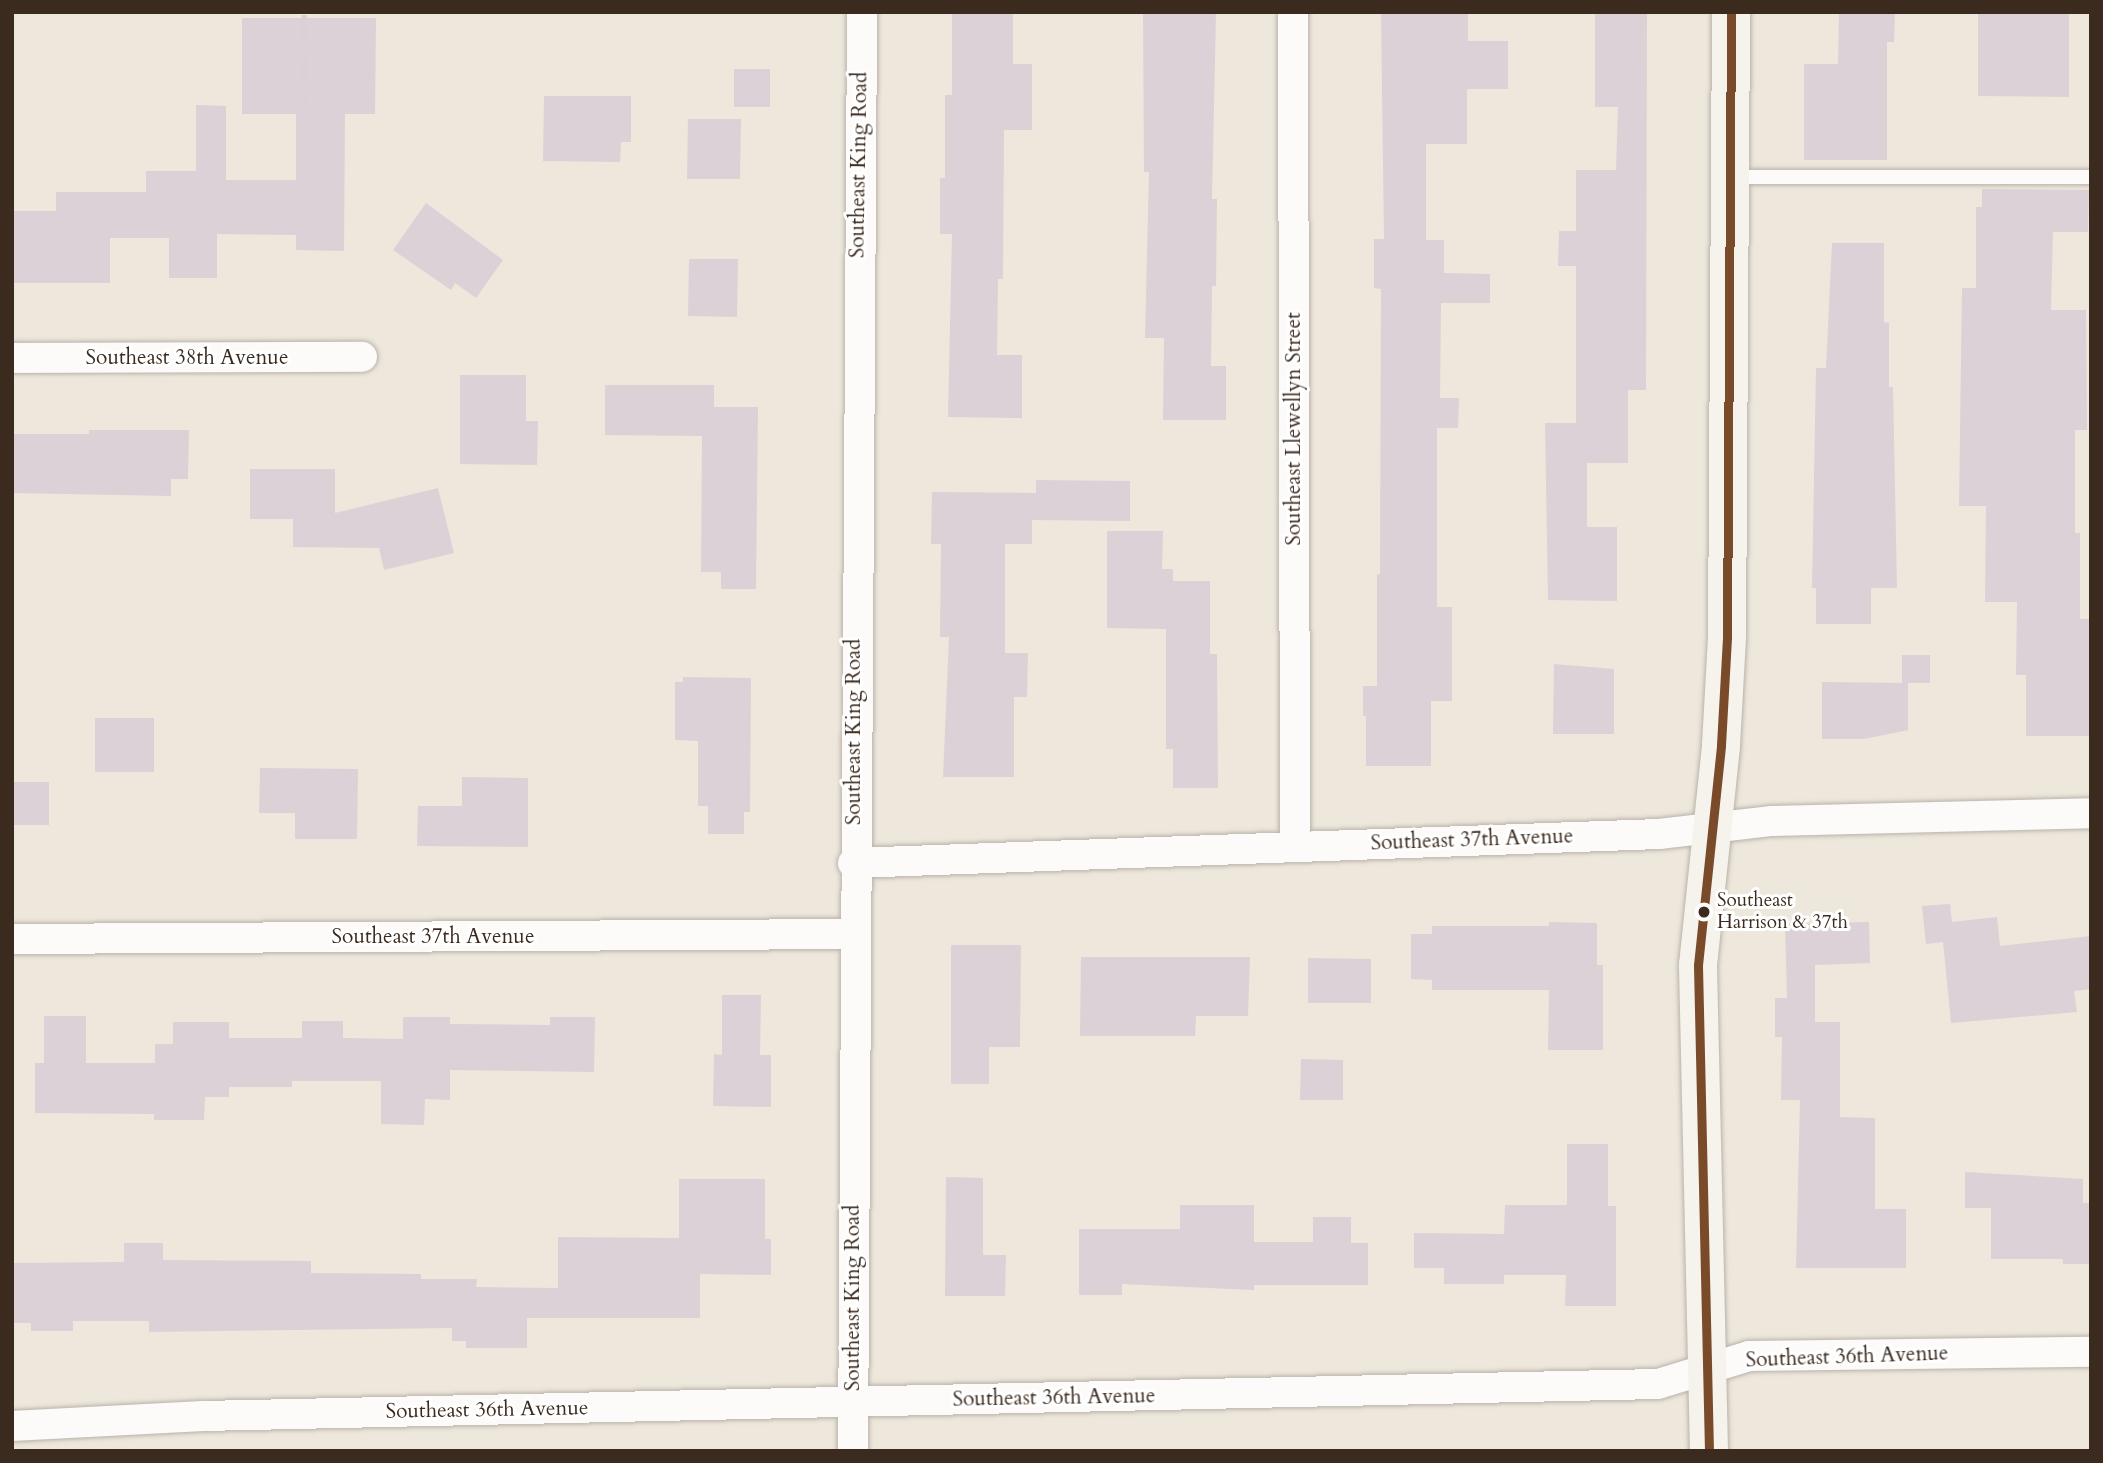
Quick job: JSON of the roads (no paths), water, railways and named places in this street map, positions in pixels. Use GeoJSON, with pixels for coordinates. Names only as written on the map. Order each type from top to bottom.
{"type":"FeatureCollection","features":[{"type":"Feature","properties":{"kind":"main road"},"geometry":{"type":"LineString","coordinates":[[1709,1451],[1698,965],[1710,828],[1721,745],[1727,636],[1731,12]]}},
{"type":"Feature","properties":{"kind":"street","name":"Southeast King Road"},"geometry":{"type":"LineString","coordinates":[[853,1451],[853,863],[862,12]]}},
{"type":"Feature","properties":{"kind":"street","name":"Southeast Llewellyn Street"},"geometry":{"type":"LineString","coordinates":[[1293,12],[1295,846]]}},
{"type":"Feature","properties":{"kind":"street","name":"Southeast 38th Avenue"},"geometry":{"type":"LineString","coordinates":[[12,358],[362,357]]}},
{"type":"Feature","properties":{"kind":"street","name":"Southeast 37th Avenue"},"geometry":{"type":"LineString","coordinates":[[853,863],[1647,835],[1772,821],[2091,813]]}},
{"type":"Feature","properties":{"kind":"street","name":"Southeast 37th Avenue"},"geometry":{"type":"LineString","coordinates":[[12,939],[854,934]]}},
{"type":"Feature","properties":{"kind":"street","name":"Southeast 36th Avenue"},"geometry":{"type":"LineString","coordinates":[[12,1426],[203,1416],[1658,1384],[1749,1356],[2091,1352]]}},
{"type":"Feature","properties":{"kind":"lane"},"geometry":{"type":"LineString","coordinates":[[1728,177],[2091,177]]}},
{"type":"Feature","properties":{"kind":"place","name":"Southeast Harrison & 37th"},"geometry":{"type":"Point","coordinates":[1704,912]}}]}
